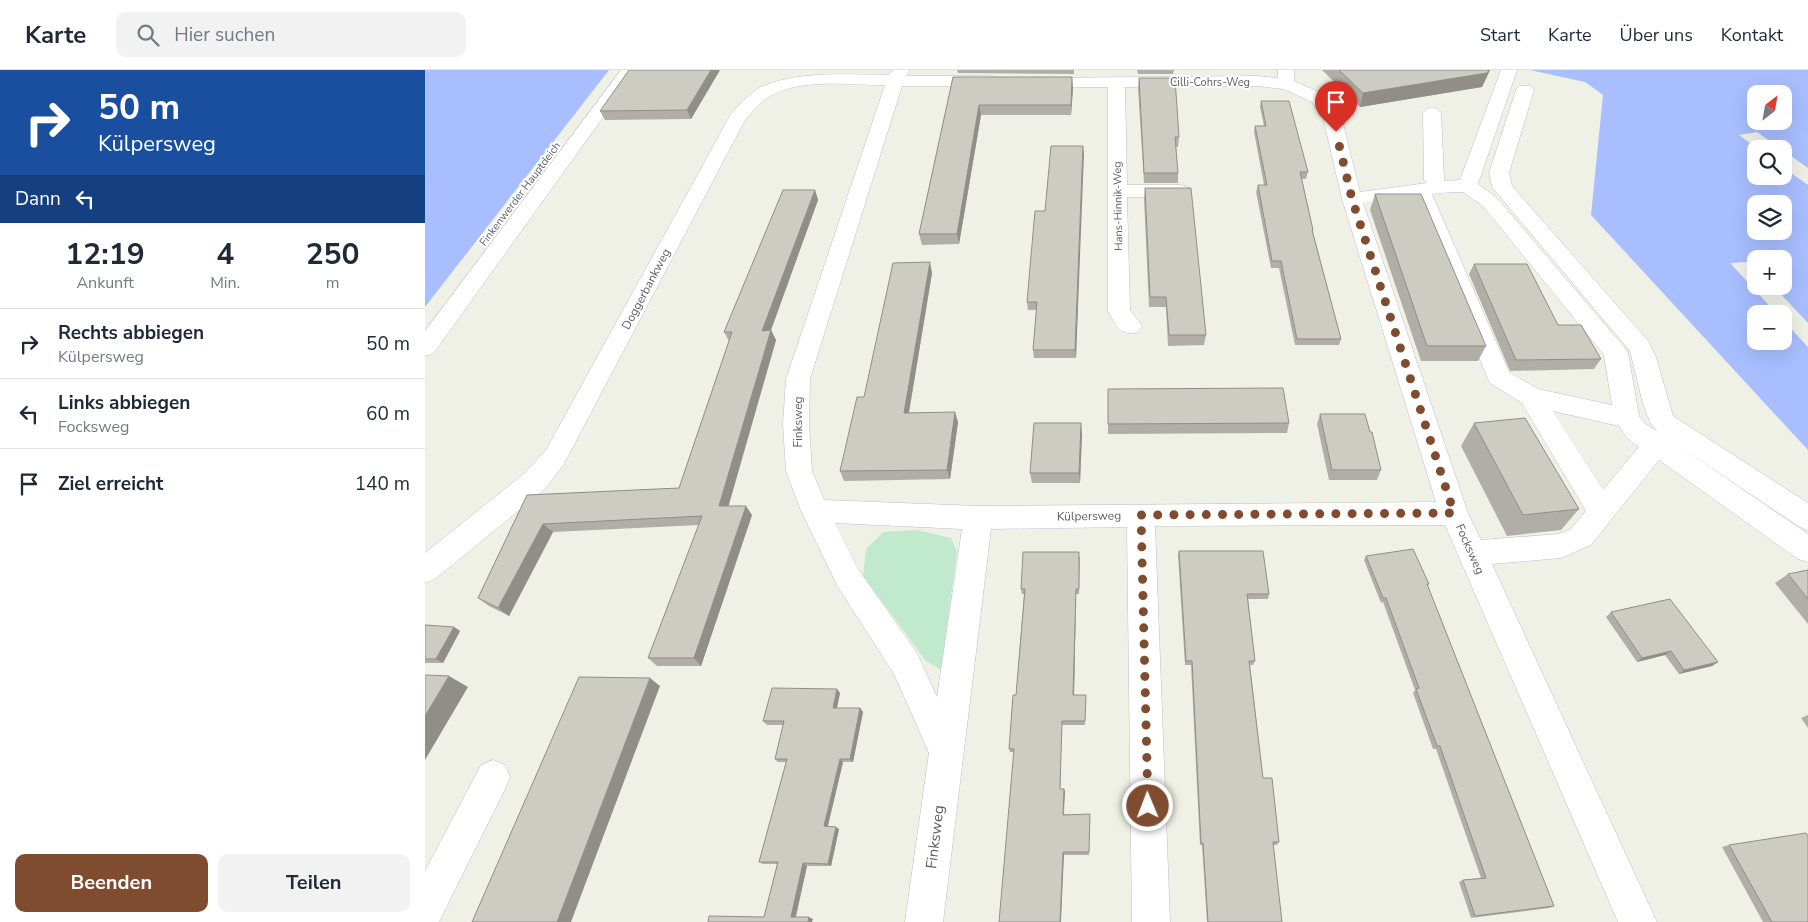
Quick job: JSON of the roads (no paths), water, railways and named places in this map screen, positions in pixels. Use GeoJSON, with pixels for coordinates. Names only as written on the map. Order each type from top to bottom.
{"type":"FeatureCollection","features":[{"type":"Feature","properties":{"kind":"street","name":"Finkenwerder Hauptdeich"},"geometry":{"type":"LineString","coordinates":[[425,318],[614,70]]}},
{"type":"Feature","properties":{"kind":"street"},"geometry":{"type":"LineString","coordinates":[[425,348],[629,70]]}},
{"type":"Feature","properties":{"kind":"street"},"geometry":{"type":"LineString","coordinates":[[1468,186],[1509,70]]}},
{"type":"Feature","properties":{"kind":"street","name":"Cilli-Cohrs-Weg"},"geometry":{"type":"LineString","coordinates":[[898,75],[1015,81],[1115,82],[1258,82],[1285,77]]}},
{"type":"Feature","properties":{"kind":"street","name":"Doggerbankweg"},"geometry":{"type":"LineString","coordinates":[[425,570],[535,481],[555,457],[737,118],[757,95],[762,84],[778,85],[802,80],[898,75]]}},
{"type":"Feature","properties":{"kind":"street","name":"Finksweg"},"geometry":{"type":"LineString","coordinates":[[898,75],[798,379],[796,424],[799,471],[815,511],[848,578],[906,664],[946,753]]}},
{"type":"Feature","properties":{"kind":"street","name":"Focksweg"},"geometry":{"type":"LineString","coordinates":[[1285,77],[1313,95],[1328,109],[1332,116],[1352,199],[1454,513],[1638,922]]}},
{"type":"Feature","properties":{"kind":"street","name":"Hans-Hinnik-Weg"},"geometry":{"type":"LineString","coordinates":[[1115,82],[1119,311],[1130,326]]}},
{"type":"Feature","properties":{"kind":"street"},"geometry":{"type":"LineString","coordinates":[[1525,90],[1499,173],[1502,187],[1641,348],[1647,364],[1656,409],[1663,422],[1666,438],[1808,550]]}},
{"type":"Feature","properties":{"kind":"street"},"geometry":{"type":"LineString","coordinates":[[1432,113],[1434,180],[1425,198],[1499,377],[1531,397],[1627,418]]}},
{"type":"Feature","properties":{"kind":"street"},"geometry":{"type":"LineString","coordinates":[[1352,199],[1468,186],[1490,202],[1616,353],[1627,418],[1636,431],[1666,438],[1808,518]]}},
{"type":"Feature","properties":{"kind":"street"},"geometry":{"type":"LineString","coordinates":[[1117,191],[1184,191]]}},
{"type":"Feature","properties":{"kind":"street"},"geometry":{"type":"LineString","coordinates":[[1531,397],[1602,513]]}},
{"type":"Feature","properties":{"kind":"street"},"geometry":{"type":"LineString","coordinates":[[1472,554],[1561,546],[1581,537],[1666,438]]}},
{"type":"Feature","properties":{"kind":"street","name":"Külpersweg"},"geometry":{"type":"LineString","coordinates":[[815,511],[978,518],[1454,513]]}},
{"type":"Feature","properties":{"kind":"street"},"geometry":{"type":"LineString","coordinates":[[1141,515],[1151,922]]}},
{"type":"Feature","properties":{"kind":"street","name":"Finksweg"},"geometry":{"type":"LineString","coordinates":[[924,922],[978,518]]}},
{"type":"Feature","properties":{"kind":"street"},"geometry":{"type":"LineString","coordinates":[[425,910],[493,777]]}},
{"type":"Feature","properties":{"kind":"water"},"geometry":{"type":"Polygon","coordinates":[[[425,70],[609,70],[425,307],[425,70]]]}},
{"type":"Feature","properties":{"kind":"water"},"geometry":{"type":"Polygon","coordinates":[[[1530,70],[1808,70],[1808,450],[1591,215],[1603,95],[1585,82],[1530,70]]]}}]}
